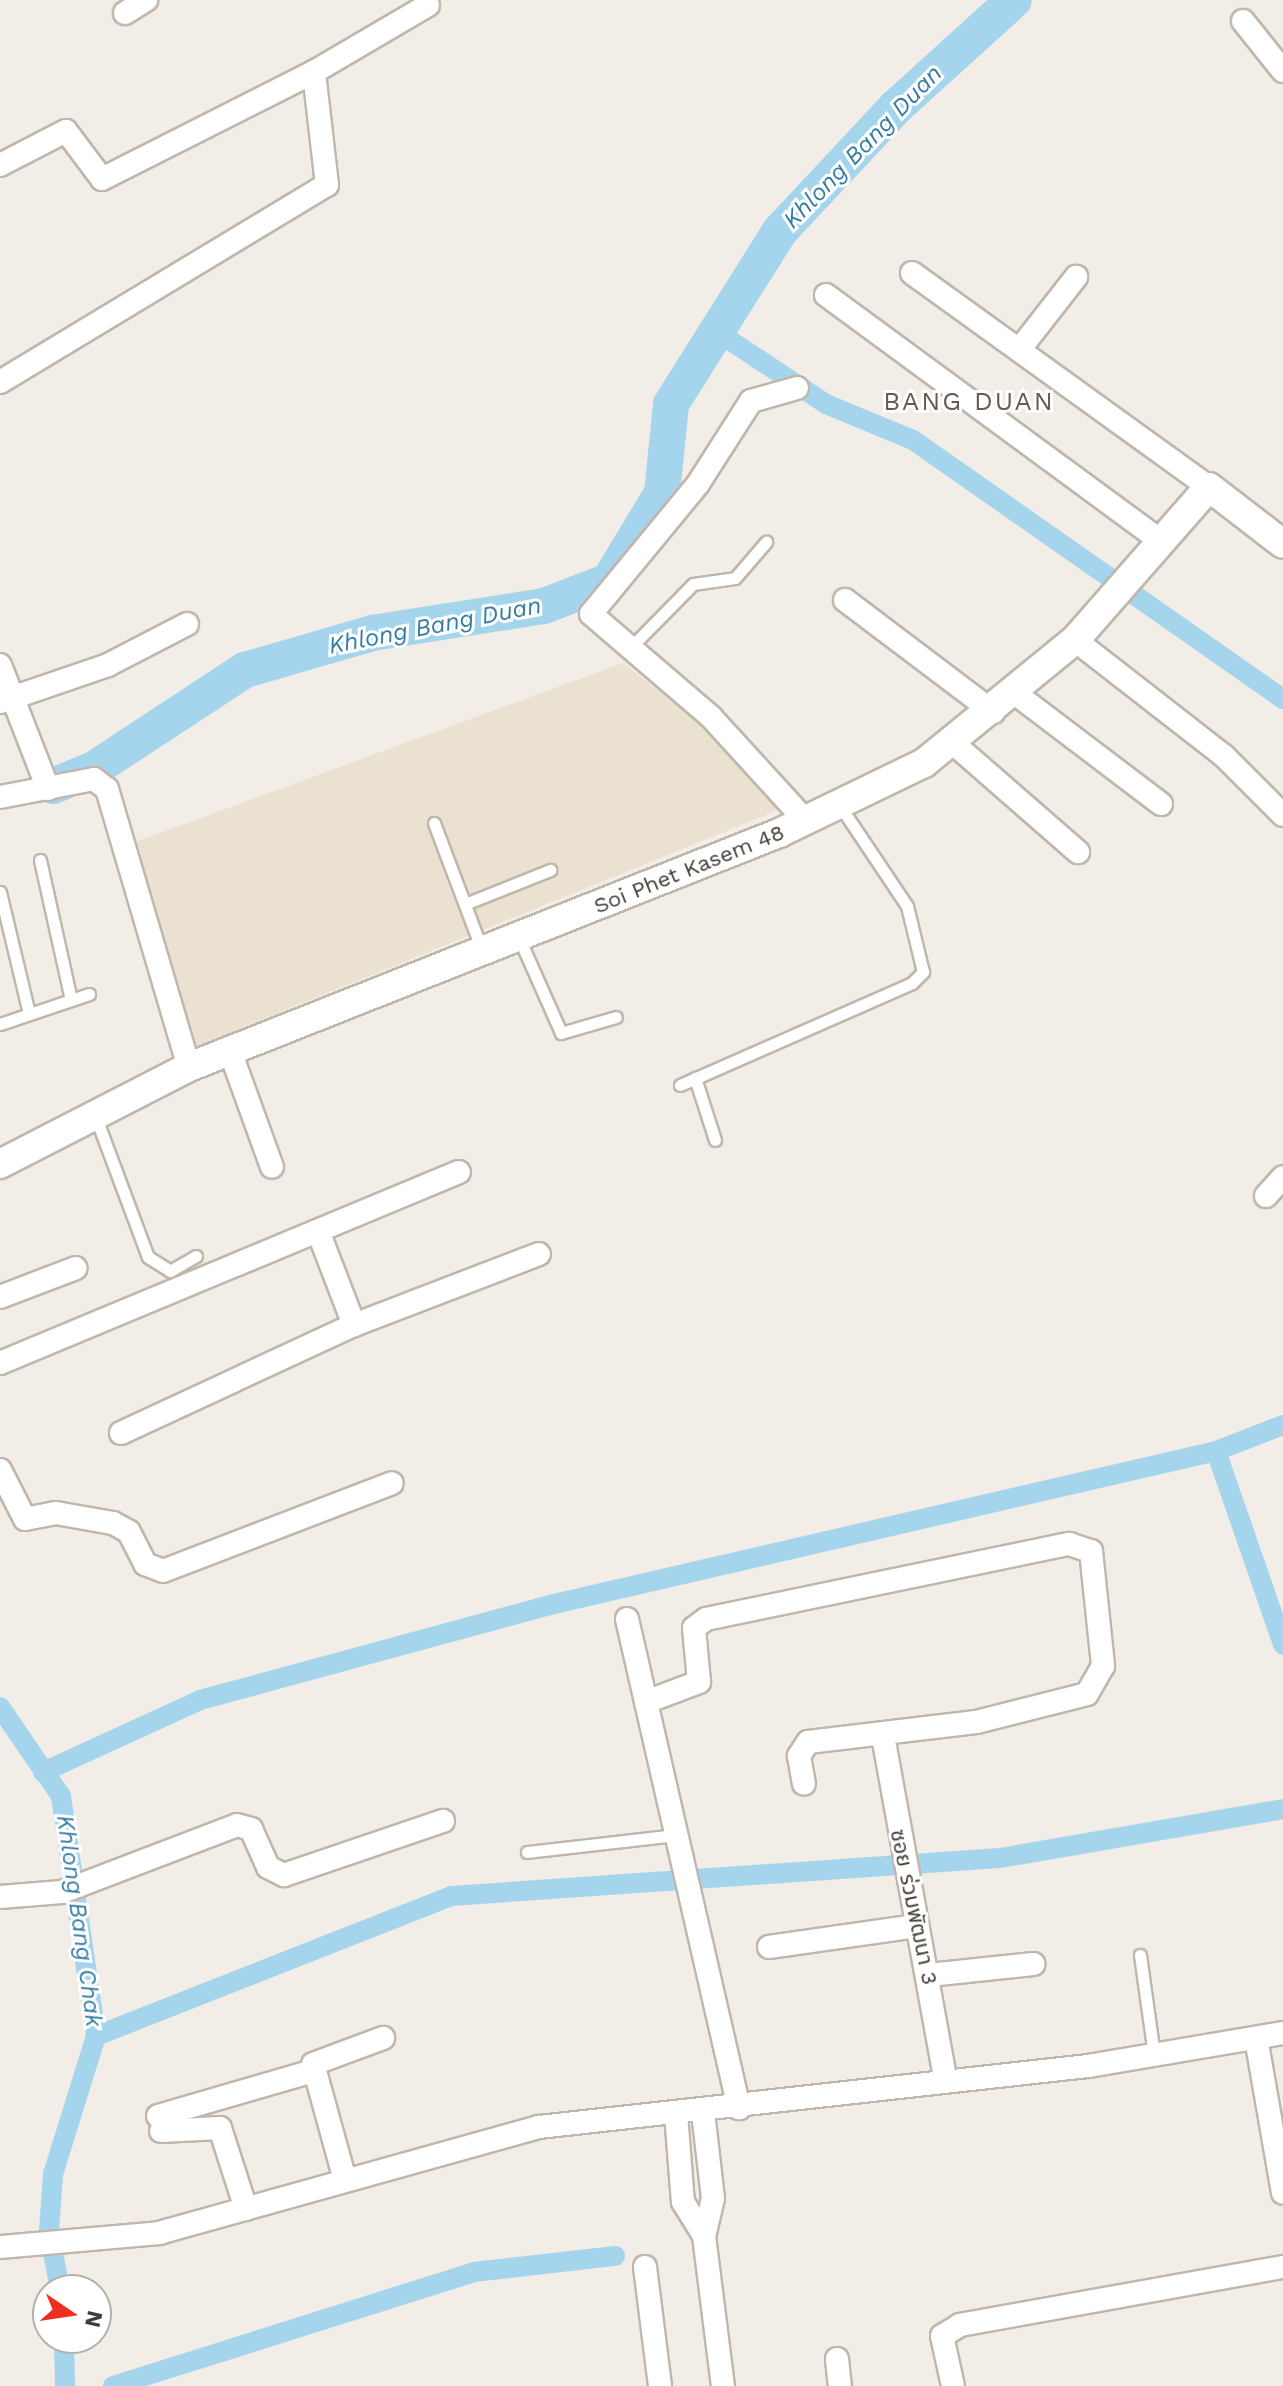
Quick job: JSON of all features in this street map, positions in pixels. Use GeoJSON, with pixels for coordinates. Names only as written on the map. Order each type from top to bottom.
{"type":"FeatureCollection","features":[{"type":"Feature","properties":{"kind":"street"},"geometry":{"type":"LineString","coordinates":[[125,13],[146,0]]}},
{"type":"Feature","properties":{"kind":"street"},"geometry":{"type":"LineString","coordinates":[[0,165],[66,131],[102,179],[314,72],[428,5]]}},
{"type":"Feature","properties":{"kind":"street"},"geometry":{"type":"LineString","coordinates":[[1243,21],[1283,71]]}},
{"type":"Feature","properties":{"kind":"street"},"geometry":{"type":"LineString","coordinates":[[0,382],[327,185],[314,72]]}},
{"type":"Feature","properties":{"kind":"street"},"geometry":{"type":"LineString","coordinates":[[912,273],[1283,544]]}},
{"type":"Feature","properties":{"kind":"street"},"geometry":{"type":"LineString","coordinates":[[1019,350],[1076,277]]}},
{"type":"Feature","properties":{"kind":"street"},"geometry":{"type":"LineString","coordinates":[[826,295],[1157,538]]}},
{"type":"Feature","properties":{"kind":"street"},"geometry":{"type":"LineString","coordinates":[[797,388],[751,401],[690,494],[594,605],[595,623],[711,717],[807,822]]}},
{"type":"Feature","properties":{"kind":"street","name":"Soi Phet Kasem 48"},"geometry":{"type":"LineString","coordinates":[[0,1164],[96,1118],[189,1067],[807,822],[953,743],[1016,694],[1075,640],[1157,538],[1209,487]]}},
{"type":"Feature","properties":{"kind":"street"},"geometry":{"type":"LineString","coordinates":[[845,600],[993,712]]}},
{"type":"Feature","properties":{"kind":"street"},"geometry":{"type":"LineString","coordinates":[[8,700],[108,665],[187,624]]}},
{"type":"Feature","properties":{"kind":"street"},"geometry":{"type":"LineString","coordinates":[[1075,640],[1224,756],[1283,815]]}},
{"type":"Feature","properties":{"kind":"street"},"geometry":{"type":"LineString","coordinates":[[0,665],[8,700],[44,775]]}},
{"type":"Feature","properties":{"kind":"street"},"geometry":{"type":"LineString","coordinates":[[1016,694],[1161,804]]}},
{"type":"Feature","properties":{"kind":"street"},"geometry":{"type":"LineString","coordinates":[[953,743],[1078,852]]}},
{"type":"Feature","properties":{"kind":"street"},"geometry":{"type":"LineString","coordinates":[[0,797],[44,775],[94,779],[107,789],[189,1067]]}},
{"type":"Feature","properties":{"kind":"street"},"geometry":{"type":"LineString","coordinates":[[230,1051],[272,1167]]}},
{"type":"Feature","properties":{"kind":"street"},"geometry":{"type":"LineString","coordinates":[[0,1363],[459,1172]]}},
{"type":"Feature","properties":{"kind":"street"},"geometry":{"type":"LineString","coordinates":[[1266,1196],[1283,1177]]}},
{"type":"Feature","properties":{"kind":"street"},"geometry":{"type":"LineString","coordinates":[[318,1231],[354,1325]]}},
{"type":"Feature","properties":{"kind":"street"},"geometry":{"type":"LineString","coordinates":[[121,1433],[354,1325],[539,1254]]}},
{"type":"Feature","properties":{"kind":"street"},"geometry":{"type":"LineString","coordinates":[[0,1297],[76,1268]]}},
{"type":"Feature","properties":{"kind":"street"},"geometry":{"type":"LineString","coordinates":[[0,1470],[25,1519],[56,1513],[113,1523],[129,1532],[145,1564],[163,1571],[392,1483]]}},
{"type":"Feature","properties":{"kind":"street"},"geometry":{"type":"LineString","coordinates":[[646,1702],[699,1682],[694,1628],[706,1619],[1069,1544],[1091,1551],[1103,1666],[1087,1694],[883,1736],[808,1742],[799,1756],[804,1784]]}},
{"type":"Feature","properties":{"kind":"street"},"geometry":{"type":"LineString","coordinates":[[627,1619],[739,2108]]}},
{"type":"Feature","properties":{"kind":"street","name":"ซอย ร่วมพัฒนา 3"},"geometry":{"type":"LineString","coordinates":[[883,1736],[901,1856],[929,1975],[945,2077]]}},
{"type":"Feature","properties":{"kind":"street"},"geometry":{"type":"LineString","coordinates":[[0,1897],[62,1892],[237,1825],[251,1829],[268,1867],[284,1875],[443,1821]]}},
{"type":"Feature","properties":{"kind":"street"},"geometry":{"type":"LineString","coordinates":[[769,1947],[917,1926]]}},
{"type":"Feature","properties":{"kind":"street"},"geometry":{"type":"LineString","coordinates":[[929,1975],[1033,1964]]}},
{"type":"Feature","properties":{"kind":"street"},"geometry":{"type":"LineString","coordinates":[[0,2247],[85,2244],[246,2209],[494,2135],[739,2108],[945,2077],[1154,2055],[1283,2033]]}},
{"type":"Feature","properties":{"kind":"street"},"geometry":{"type":"LineString","coordinates":[[345,2180],[313,2071],[319,2059],[383,2038]]}},
{"type":"Feature","properties":{"kind":"street"},"geometry":{"type":"LineString","coordinates":[[1256,2038],[1283,2193]]}},
{"type":"Feature","properties":{"kind":"street"},"geometry":{"type":"LineString","coordinates":[[246,2209],[220,2128],[159,2123],[313,2071]]}},
{"type":"Feature","properties":{"kind":"street"},"geometry":{"type":"LineString","coordinates":[[703,2112],[713,2198],[704,2236],[723,2386]]}},
{"type":"Feature","properties":{"kind":"street"},"geometry":{"type":"LineString","coordinates":[[676,2114],[683,2202],[704,2236]]}},
{"type":"Feature","properties":{"kind":"street"},"geometry":{"type":"LineString","coordinates":[[645,2267],[660,2386]]}},
{"type":"Feature","properties":{"kind":"street"},"geometry":{"type":"LineString","coordinates":[[953,2386],[942,2336],[960,2325],[1283,2267]]}},
{"type":"Feature","properties":{"kind":"street"},"geometry":{"type":"LineString","coordinates":[[837,2359],[840,2386]]}},
{"type":"Feature","properties":{"kind":"lane"},"geometry":{"type":"LineString","coordinates":[[628,649],[693,584],[735,578],[766,542]]}},
{"type":"Feature","properties":{"kind":"lane"},"geometry":{"type":"LineString","coordinates":[[680,1085],[912,983],[923,972],[907,906],[840,806]]}},
{"type":"Feature","properties":{"kind":"lane"},"geometry":{"type":"LineString","coordinates":[[434,823],[483,953]]}},
{"type":"Feature","properties":{"kind":"lane"},"geometry":{"type":"LineString","coordinates":[[40,860],[71,1000]]}},
{"type":"Feature","properties":{"kind":"lane"},"geometry":{"type":"LineString","coordinates":[[465,904],[550,870]]}},
{"type":"Feature","properties":{"kind":"lane"},"geometry":{"type":"LineString","coordinates":[[0,892],[29,1014]]}},
{"type":"Feature","properties":{"kind":"lane"},"geometry":{"type":"LineString","coordinates":[[519,938],[561,1033],[616,1017]]}},
{"type":"Feature","properties":{"kind":"lane"},"geometry":{"type":"LineString","coordinates":[[0,1024],[89,994]]}},
{"type":"Feature","properties":{"kind":"lane"},"geometry":{"type":"LineString","coordinates":[[695,1078],[715,1140]]}},
{"type":"Feature","properties":{"kind":"lane"},"geometry":{"type":"LineString","coordinates":[[96,1118],[148,1257],[170,1271],[196,1256]]}},
{"type":"Feature","properties":{"kind":"lane"},"geometry":{"type":"LineString","coordinates":[[527,1852],[678,1835]]}},
{"type":"Feature","properties":{"kind":"lane"},"geometry":{"type":"LineString","coordinates":[[1140,1955],[1154,2055]]}},
{"type":"Feature","properties":{"kind":"shaded area"},"geometry":{"type":"Polygon","coordinates":[[[623,663],[800,801],[192,1048],[130,844],[623,663]]]}},
{"type":"Feature","properties":{"kind":"waterway","name":"Khlong Bang Duan"},"geometry":{"type":"LineString","coordinates":[[53,786],[94,769],[245,670],[372,633],[544,606],[609,581],[662,493],[671,404],[780,231],[896,107],[1014,0]]}},
{"type":"Feature","properties":{"kind":"waterway"},"geometry":{"type":"LineString","coordinates":[[713,329],[826,404],[913,440],[1283,699]]}},
{"type":"Feature","properties":{"kind":"waterway"},"geometry":{"type":"LineString","coordinates":[[43,1772],[200,1700],[554,1604],[1216,1451],[1283,1425]]}},
{"type":"Feature","properties":{"kind":"waterway"},"geometry":{"type":"LineString","coordinates":[[1216,1451],[1283,1645]]}},
{"type":"Feature","properties":{"kind":"waterway","name":"Khlong Bang Chak"},"geometry":{"type":"LineString","coordinates":[[0,1707],[61,1796],[96,2036],[53,2174],[49,2231],[57,2274]]}},
{"type":"Feature","properties":{"kind":"waterway"},"geometry":{"type":"LineString","coordinates":[[96,2036],[451,1896],[1000,1858],[1283,1809]]}},
{"type":"Feature","properties":{"kind":"waterway"},"geometry":{"type":"LineString","coordinates":[[113,2386],[474,2272],[615,2256]]}},
{"type":"Feature","properties":{"kind":"waterway","name":"Khlong Bang Chak"},"geometry":{"type":"LineString","coordinates":[[64,2354],[65,2386]]}},
{"type":"Feature","properties":{"kind":"district","name":"BANG DUAN"},"geometry":{"type":"Point","coordinates":[969,402]}}]}
